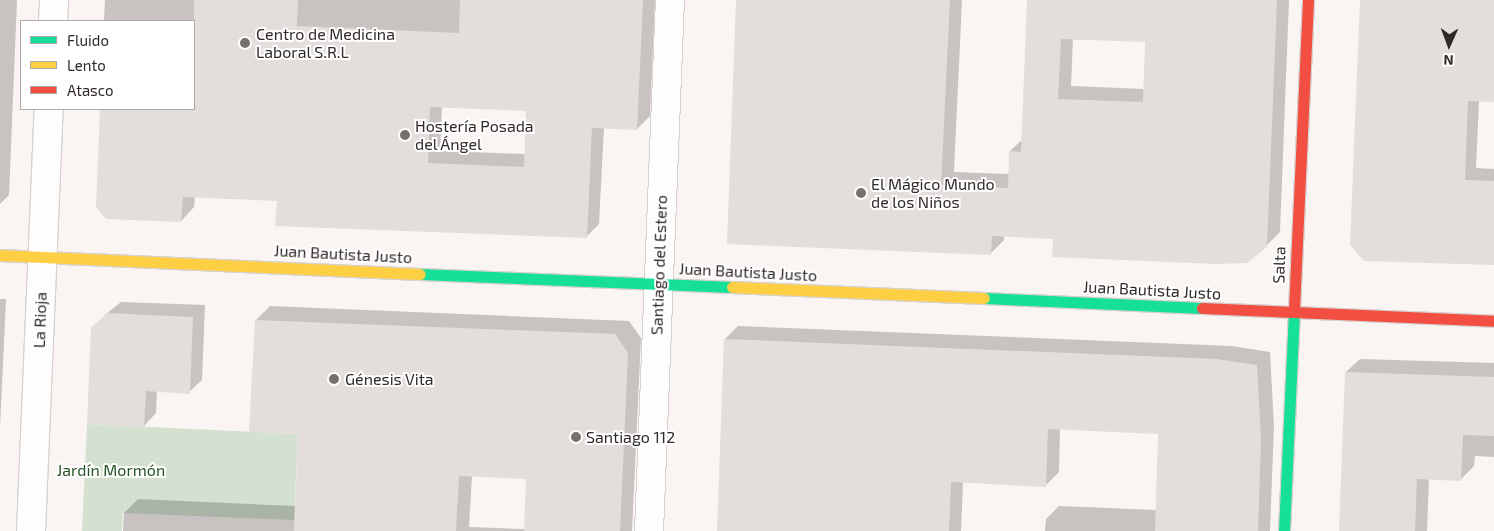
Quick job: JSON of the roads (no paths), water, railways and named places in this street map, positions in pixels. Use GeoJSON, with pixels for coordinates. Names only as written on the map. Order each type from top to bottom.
{"type":"FeatureCollection","features":[{"type":"Feature","properties":{"kind":"street"},"geometry":{"type":"LineString","coordinates":[[53,20],[54,0]]}},
{"type":"Feature","properties":{"kind":"street","name":"Santiago del Estero"},"geometry":{"type":"LineString","coordinates":[[649,531],[670,0]]}},
{"type":"Feature","properties":{"kind":"street","name":"Salta"},"geometry":{"type":"LineString","coordinates":[[1284,531],[1308,0]]}},
{"type":"Feature","properties":{"kind":"street","name":"La Rioja"},"geometry":{"type":"LineString","coordinates":[[31,531],[49,110]]}},
{"type":"Feature","properties":{"kind":"street","name":"Juan Bautista Justo"},"geometry":{"type":"LineString","coordinates":[[0,256],[1494,321]]}},
{"type":"Feature","properties":{"kind":"place","name":"Centro de Medicina Laboral S.R.L"},"geometry":{"type":"Point","coordinates":[245,43]}},
{"type":"Feature","properties":{"kind":"place","name":"Hostería Posada del Ángel"},"geometry":{"type":"Point","coordinates":[405,135]}},
{"type":"Feature","properties":{"kind":"place","name":"El Mágico Mundo de los Niños"},"geometry":{"type":"Point","coordinates":[861,193]}},
{"type":"Feature","properties":{"kind":"place","name":"Génesis Vita"},"geometry":{"type":"Point","coordinates":[334,379]}},
{"type":"Feature","properties":{"kind":"place","name":"Santiago 112"},"geometry":{"type":"Point","coordinates":[576,437]}},
{"type":"Feature","properties":{"kind":"park label","name":"Jardín Mormón"},"geometry":{"type":"Point","coordinates":[111,470]}}]}
